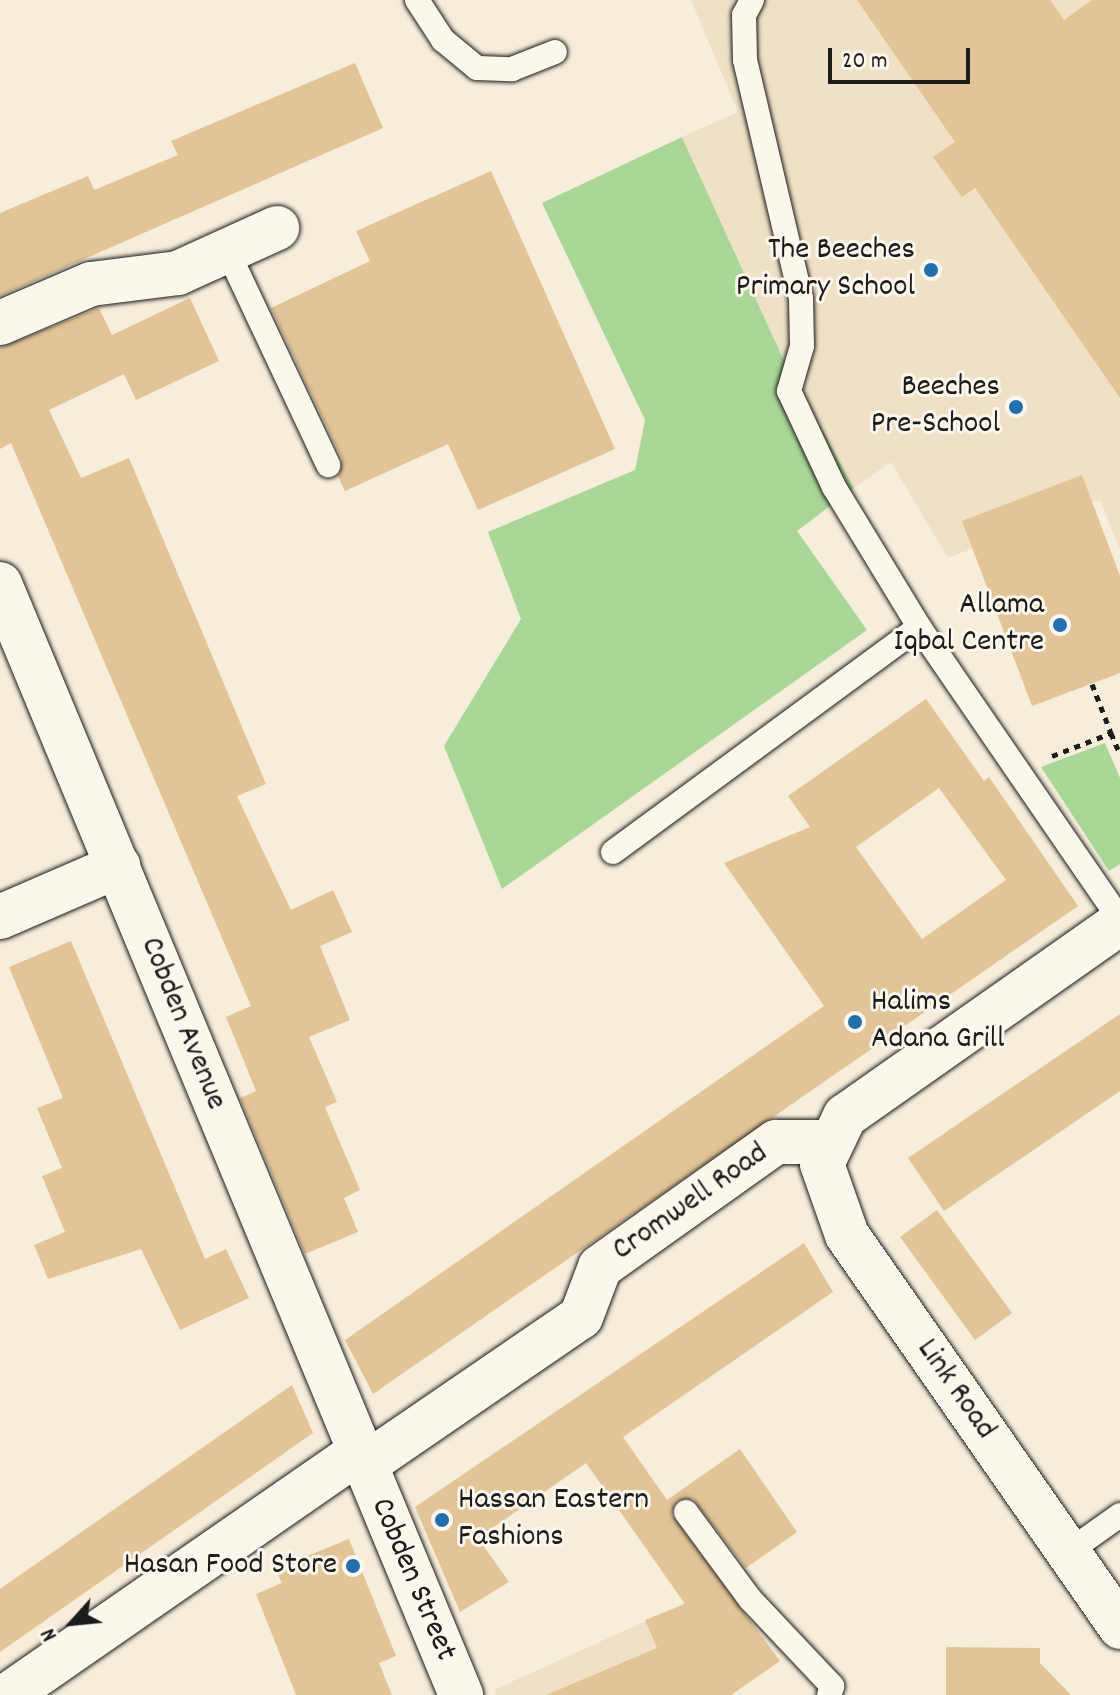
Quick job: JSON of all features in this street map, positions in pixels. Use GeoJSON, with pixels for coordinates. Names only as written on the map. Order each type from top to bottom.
{"type":"FeatureCollection","features":[{"type":"Feature","properties":{"kind":"street"},"geometry":{"type":"LineString","coordinates":[[0,323],[91,284],[178,273],[277,228]]}},
{"type":"Feature","properties":{"kind":"street","name":"Cobden Avenue"},"geometry":{"type":"LineString","coordinates":[[0,584],[360,1459]]}},
{"type":"Feature","properties":{"kind":"street"},"geometry":{"type":"LineString","coordinates":[[0,917],[118,866]]}},
{"type":"Feature","properties":{"kind":"street"},"geometry":{"type":"LineString","coordinates":[[830,1142],[845,1116],[1120,921]]}},
{"type":"Feature","properties":{"kind":"street","name":"Cromwell Road"},"geometry":{"type":"LineString","coordinates":[[8,1695],[360,1459],[581,1317],[600,1267],[776,1142],[830,1142]]}},
{"type":"Feature","properties":{"kind":"street","name":"Link Road"},"geometry":{"type":"LineString","coordinates":[[830,1142],[822,1164],[847,1235],[1120,1627]]}},
{"type":"Feature","properties":{"kind":"street","name":"Cobden Street"},"geometry":{"type":"LineString","coordinates":[[360,1459],[461,1695]]}},
{"type":"Feature","properties":{"kind":"lane"},"geometry":{"type":"LineString","coordinates":[[417,0],[443,40],[477,68],[512,69],[555,52]]}},
{"type":"Feature","properties":{"kind":"lane"},"geometry":{"type":"LineString","coordinates":[[752,0],[744,15],[745,60],[801,298],[802,346],[789,391],[834,487],[919,627],[1120,921]]}},
{"type":"Feature","properties":{"kind":"lane"},"geometry":{"type":"LineString","coordinates":[[227,250],[328,465]]}},
{"type":"Feature","properties":{"kind":"lane"},"geometry":{"type":"LineString","coordinates":[[613,852],[919,627]]}},
{"type":"Feature","properties":{"kind":"lane"},"geometry":{"type":"LineString","coordinates":[[686,1512],[750,1599],[832,1686],[829,1695]]}},
{"type":"Feature","properties":{"kind":"lane"},"geometry":{"type":"LineString","coordinates":[[1068,1552],[1120,1515]]}},
{"type":"Feature","properties":{"kind":"path"},"geometry":{"type":"LineString","coordinates":[[1092,684],[1120,754]]}},
{"type":"Feature","properties":{"kind":"path"},"geometry":{"type":"LineString","coordinates":[[1018,769],[1111,733]]}},
{"type":"Feature","properties":{"kind":"shaded area","name":"The Beeches Primary School"},"geometry":{"type":"Polygon","coordinates":[[[691,0],[1120,0],[1120,550],[1100,500],[948,558],[891,462],[854,488],[785,363],[682,137],[738,112],[691,0]]]}},
{"type":"Feature","properties":{"kind":"shaded area"},"geometry":{"type":"Polygon","coordinates":[[[685,1603],[714,1695],[496,1695],[494,1690],[685,1603]]]}},
{"type":"Feature","properties":{"kind":"green space"},"geometry":{"type":"Polygon","coordinates":[[[682,137],[785,363],[809,368],[801,391],[854,488],[797,531],[867,630],[502,889],[444,746],[521,619],[488,532],[635,470],[645,420],[542,203],[682,137]]]}},
{"type":"Feature","properties":{"kind":"green space"},"geometry":{"type":"Polygon","coordinates":[[[1105,743],[1120,778],[1120,864],[1109,871],[1041,767],[1105,743]]]}},
{"type":"Feature","properties":{"kind":"building"},"geometry":{"type":"Polygon","coordinates":[[[857,0],[1050,0],[1064,20],[1092,0],[1120,0],[1120,398],[975,188],[962,197],[933,157],[955,142],[857,0]]]}},
{"type":"Feature","properties":{"kind":"building"},"geometry":{"type":"Polygon","coordinates":[[[355,63],[383,128],[0,296],[0,213],[88,176],[94,190],[178,155],[171,141],[355,63]]]}},
{"type":"Feature","properties":{"kind":"building"},"geometry":{"type":"Polygon","coordinates":[[[491,171],[615,449],[478,510],[448,444],[345,491],[338,476],[342,459],[271,308],[370,261],[356,231],[491,171]]]}},
{"type":"Feature","properties":{"kind":"building"},"geometry":{"type":"Polygon","coordinates":[[[190,298],[219,361],[136,400],[124,374],[49,410],[81,478],[129,458],[266,784],[237,796],[291,910],[333,890],[352,932],[320,946],[350,1020],[309,1037],[337,1102],[325,1107],[360,1190],[344,1198],[358,1232],[305,1254],[240,1098],[256,1091],[226,1017],[251,1006],[11,443],[0,449],[0,348],[99,308],[112,335],[190,298]]]}},
{"type":"Feature","properties":{"kind":"building","name":"Allama Iqbal Centre"},"geometry":{"type":"Polygon","coordinates":[[[1082,475],[1120,576],[1120,673],[1032,706],[962,521],[1082,475]]]}},
{"type":"Feature","properties":{"kind":"building"},"geometry":{"type":"Polygon","coordinates":[[[926,699],[984,781],[989,777],[1078,906],[373,1394],[345,1340],[824,1006],[724,863],[810,827],[788,796],[926,699]],[[939,788],[856,847],[922,939],[1006,880],[939,788]]]}},
{"type":"Feature","properties":{"kind":"building"},"geometry":{"type":"Polygon","coordinates":[[[71,941],[205,1259],[226,1249],[249,1298],[180,1330],[141,1249],[48,1279],[34,1245],[65,1232],[42,1176],[62,1168],[37,1108],[63,1098],[9,967],[71,941]]]}},
{"type":"Feature","properties":{"kind":"building"},"geometry":{"type":"Polygon","coordinates":[[[1120,1014],[1120,1091],[944,1211],[908,1158],[1120,1014]]]}},
{"type":"Feature","properties":{"kind":"building"},"geometry":{"type":"Polygon","coordinates":[[[937,1210],[1012,1313],[975,1340],[900,1237],[937,1210]]]}},
{"type":"Feature","properties":{"kind":"building"},"geometry":{"type":"Polygon","coordinates":[[[804,1243],[833,1292],[623,1437],[667,1500],[740,1449],[797,1532],[746,1568],[693,1499],[677,1500],[671,1514],[780,1661],[731,1695],[546,1695],[657,1648],[645,1620],[685,1604],[586,1463],[478,1538],[509,1582],[460,1612],[415,1507],[804,1243]]]}},
{"type":"Feature","properties":{"kind":"building"},"geometry":{"type":"Polygon","coordinates":[[[292,1385],[313,1433],[0,1652],[0,1589],[292,1385]]]}},
{"type":"Feature","properties":{"kind":"building"},"geometry":{"type":"Polygon","coordinates":[[[349,1539],[396,1656],[379,1663],[392,1695],[296,1695],[256,1594],[282,1583],[275,1569],[349,1539]]]}},
{"type":"Feature","properties":{"kind":"building"},"geometry":{"type":"Polygon","coordinates":[[[946,1647],[1040,1648],[1040,1663],[1071,1695],[946,1695],[946,1647]]]}},
{"type":"Feature","properties":{"kind":"place","name":"The Beeches Primary School"},"geometry":{"type":"Point","coordinates":[931,270]}},
{"type":"Feature","properties":{"kind":"place","name":"Beeches Pre-School"},"geometry":{"type":"Point","coordinates":[1016,407]}},
{"type":"Feature","properties":{"kind":"place","name":"Allama Iqbal Centre"},"geometry":{"type":"Point","coordinates":[1060,625]}},
{"type":"Feature","properties":{"kind":"place","name":"Halims Adana Grill"},"geometry":{"type":"Point","coordinates":[855,1022]}},
{"type":"Feature","properties":{"kind":"place","name":"Hassan Eastern Fashions"},"geometry":{"type":"Point","coordinates":[442,1520]}},
{"type":"Feature","properties":{"kind":"place","name":"Hasan Food Store"},"geometry":{"type":"Point","coordinates":[353,1566]}}]}
